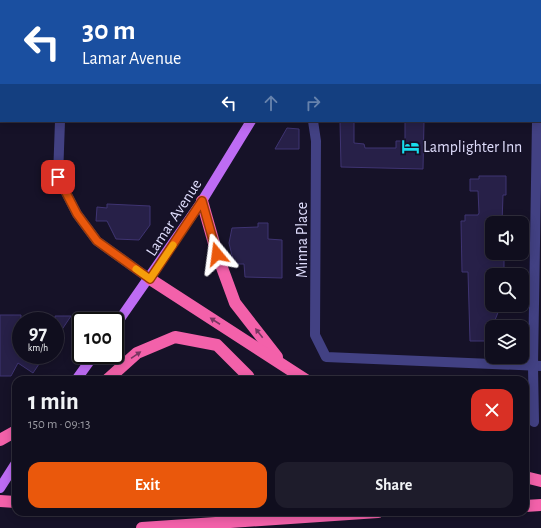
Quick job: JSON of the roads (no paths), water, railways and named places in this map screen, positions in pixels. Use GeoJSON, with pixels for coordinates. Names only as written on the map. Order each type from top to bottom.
{"type":"FeatureCollection","features":[{"type":"Feature","properties":{"kind":"highway"},"geometry":{"type":"LineString","coordinates":[[202,201],[217,254],[235,303],[283,364]]}},
{"type":"Feature","properties":{"kind":"highway"},"geometry":{"type":"LineString","coordinates":[[150,279],[300,376]]}},
{"type":"Feature","properties":{"kind":"highway"},"geometry":{"type":"LineString","coordinates":[[111,376],[137,353],[175,337],[217,346],[248,376]]}},
{"type":"Feature","properties":{"kind":"highway"},"geometry":{"type":"LineString","coordinates":[[0,440],[12,433]]}},
{"type":"Feature","properties":{"kind":"highway"},"geometry":{"type":"LineString","coordinates":[[529,478],[541,481]]}},
{"type":"Feature","properties":{"kind":"highway"},"geometry":{"type":"LineString","coordinates":[[0,501],[12,502]]}},
{"type":"Feature","properties":{"kind":"highway"},"geometry":{"type":"LineString","coordinates":[[529,506],[541,505]]}},
{"type":"Feature","properties":{"kind":"highway"},"geometry":{"type":"LineString","coordinates":[[142,528],[319,516]]}},
{"type":"Feature","properties":{"kind":"main road","name":"Lamar Avenue"},"geometry":{"type":"LineString","coordinates":[[124,314],[150,279],[202,201],[250,122]]}},
{"type":"Feature","properties":{"kind":"main road"},"geometry":{"type":"LineString","coordinates":[[79,376],[88,364]]}},
{"type":"Feature","properties":{"kind":"main road"},"geometry":{"type":"LineString","coordinates":[[0,488],[12,469]]}},
{"type":"Feature","properties":{"kind":"street"},"geometry":{"type":"LineString","coordinates":[[60,122],[58,177],[77,214],[97,241],[150,279]]}},
{"type":"Feature","properties":{"kind":"street","name":"Minna Place"},"geometry":{"type":"LineString","coordinates":[[313,122],[316,141],[315,335],[326,357],[537,366]]}},
{"type":"Feature","properties":{"kind":"street"},"geometry":{"type":"LineString","coordinates":[[534,422],[537,366],[537,122]]}},
{"type":"Feature","properties":{"kind":"place","name":"Lamplighter Inn"},"geometry":{"type":"Point","coordinates":[410,146]}}]}
